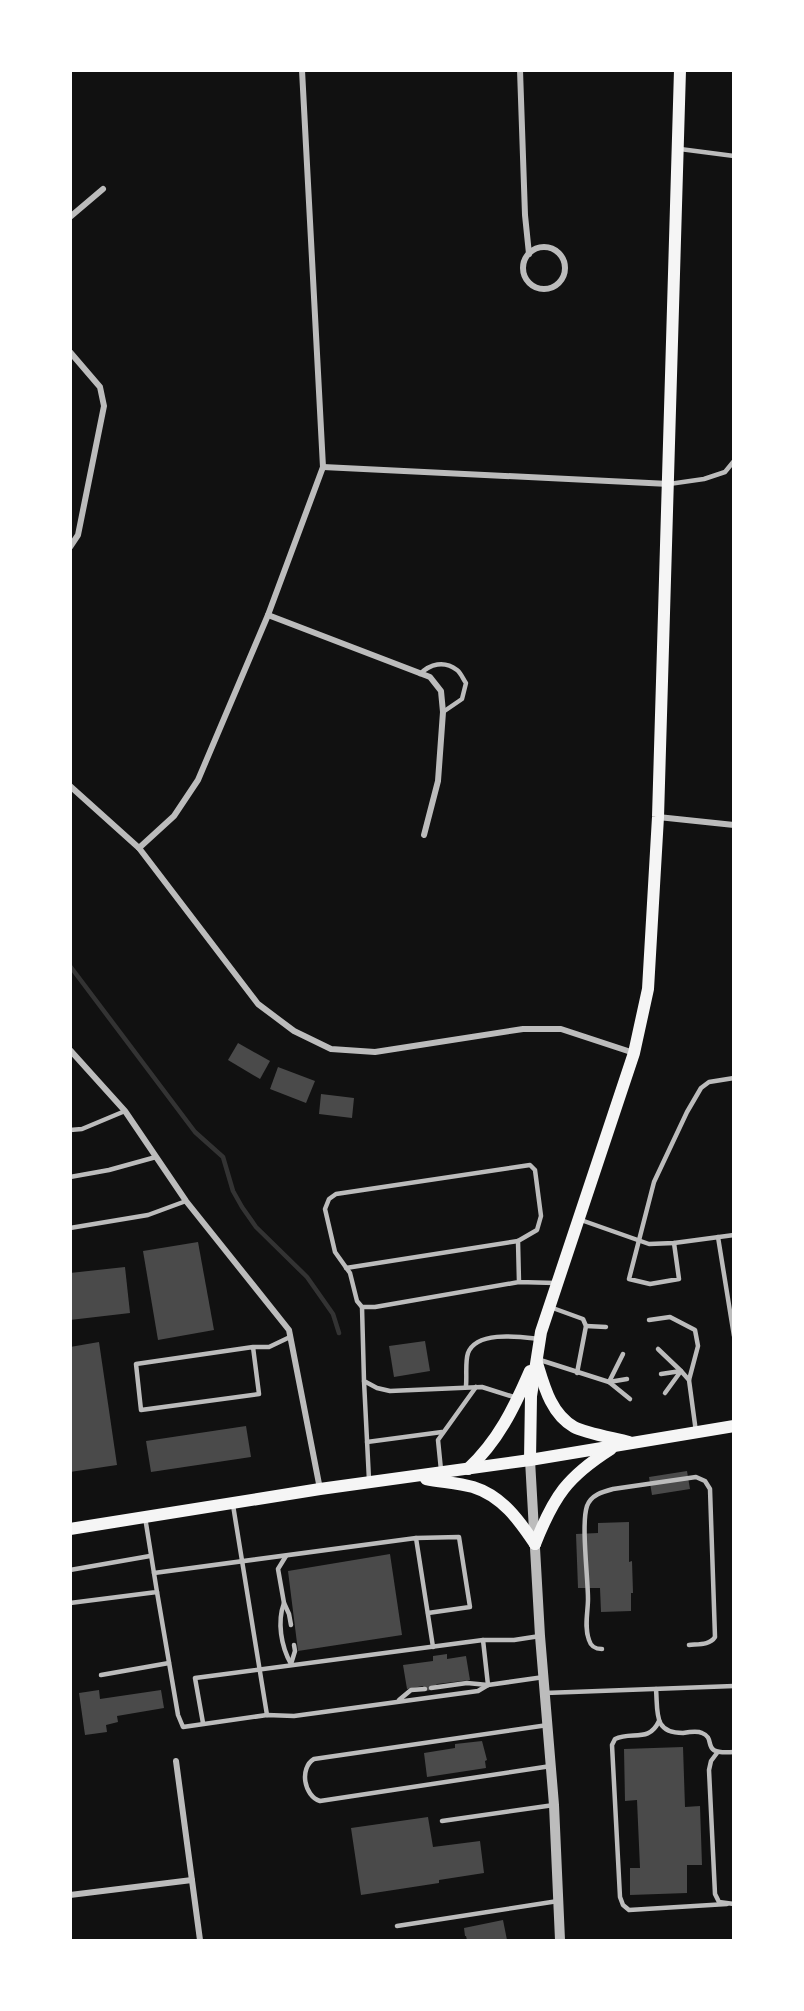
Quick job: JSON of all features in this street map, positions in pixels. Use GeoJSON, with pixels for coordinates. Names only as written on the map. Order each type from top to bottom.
{"type":"FeatureCollection","features":[{"type":"Feature","properties":{"kind":"main road"},"geometry":{"type":"LineString","coordinates":[[531,1460],[531,1396],[540,1339],[634,1053],[648,989],[658,817],[680,70]]}},
{"type":"Feature","properties":{"kind":"main road"},"geometry":{"type":"LineString","coordinates":[[467,1469],[486,1452],[518,1398],[536,1359]]}},
{"type":"Feature","properties":{"kind":"main road"},"geometry":{"type":"LineString","coordinates":[[536,1359],[547,1394],[558,1414],[574,1427],[633,1443]]}},
{"type":"Feature","properties":{"kind":"main road"},"geometry":{"type":"LineString","coordinates":[[70,1529],[320,1489],[531,1460],[734,1426]]}},
{"type":"Feature","properties":{"kind":"main road"},"geometry":{"type":"LineString","coordinates":[[535,1544],[548,1513],[562,1489],[585,1466],[617,1446]]}},
{"type":"Feature","properties":{"kind":"main road"},"geometry":{"type":"LineString","coordinates":[[413,1477],[474,1488],[501,1501],[517,1517],[535,1544]]}},
{"type":"Feature","properties":{"kind":"street"},"geometry":{"type":"LineString","coordinates":[[139,848],[174,816],[198,780],[268,615],[323,467],[302,70]]}},
{"type":"Feature","properties":{"kind":"street"},"geometry":{"type":"LineString","coordinates":[[520,70],[525,215],[530,254],[524,266],[524,273],[531,284],[545,289],[562,279],[565,266],[560,254],[548,248],[541,248],[530,254]]}},
{"type":"Feature","properties":{"kind":"street"},"geometry":{"type":"LineString","coordinates":[[70,217],[103,189]]}},
{"type":"Feature","properties":{"kind":"street"},"geometry":{"type":"LineString","coordinates":[[70,352],[100,387],[104,406],[78,535],[70,547]]}},
{"type":"Feature","properties":{"kind":"street"},"geometry":{"type":"LineString","coordinates":[[323,467],[669,484]]}},
{"type":"Feature","properties":{"kind":"street"},"geometry":{"type":"LineString","coordinates":[[268,615],[430,677],[441,691],[443,712],[438,781],[424,836]]}},
{"type":"Feature","properties":{"kind":"street"},"geometry":{"type":"LineString","coordinates":[[70,786],[139,848],[258,1004],[294,1032],[332,1049],[375,1052],[523,1029],[561,1029],[634,1053]]}},
{"type":"Feature","properties":{"kind":"street"},"geometry":{"type":"LineString","coordinates":[[658,817],[734,825]]}},
{"type":"Feature","properties":{"kind":"street"},"geometry":{"type":"LineString","coordinates":[[70,1050],[125,1112],[186,1201],[289,1330],[320,1489]]}},
{"type":"Feature","properties":{"kind":"street"},"geometry":{"type":"LineString","coordinates":[[531,1460],[540,1636],[554,1805],[560,1941]]}},
{"type":"Feature","properties":{"kind":"street"},"geometry":{"type":"LineString","coordinates":[[176,1761],[200,1941]]}},
{"type":"Feature","properties":{"kind":"street"},"geometry":{"type":"LineString","coordinates":[[70,1895],[192,1880]]}},
{"type":"Feature","properties":{"kind":"lane"},"geometry":{"type":"LineString","coordinates":[[677,149],[734,156]]}},
{"type":"Feature","properties":{"kind":"lane"},"geometry":{"type":"LineString","coordinates":[[669,484],[714,476],[724,472],[734,460]]}},
{"type":"Feature","properties":{"kind":"lane"},"geometry":{"type":"LineString","coordinates":[[420,674],[428,666],[442,664],[458,670],[466,683],[462,699],[443,712]]}},
{"type":"Feature","properties":{"kind":"lane"},"geometry":{"type":"LineString","coordinates":[[674,1243],[679,1279],[650,1284],[629,1278],[654,1182],[687,1112],[701,1088],[709,1082],[734,1078]]}},
{"type":"Feature","properties":{"kind":"lane"},"geometry":{"type":"LineString","coordinates":[[70,1130],[82,1129],[125,1112]]}},
{"type":"Feature","properties":{"kind":"lane"},"geometry":{"type":"LineString","coordinates":[[70,1177],[109,1170],[156,1157]]}},
{"type":"Feature","properties":{"kind":"lane"},"geometry":{"type":"LineString","coordinates":[[346,1268],[518,1241],[537,1230],[541,1216],[535,1170],[530,1165],[336,1194],[329,1199],[326,1209],[335,1252],[346,1268],[350,1273],[357,1301],[362,1307],[369,1482]]}},
{"type":"Feature","properties":{"kind":"lane"},"geometry":{"type":"LineString","coordinates":[[70,1228],[148,1215],[186,1201]]}},
{"type":"Feature","properties":{"kind":"lane"},"geometry":{"type":"LineString","coordinates":[[578,1219],[650,1244],[734,1235]]}},
{"type":"Feature","properties":{"kind":"lane"},"geometry":{"type":"LineString","coordinates":[[718,1237],[734,1336]]}},
{"type":"Feature","properties":{"kind":"lane"},"geometry":{"type":"LineString","coordinates":[[518,1241],[519,1282]]}},
{"type":"Feature","properties":{"kind":"lane"},"geometry":{"type":"LineString","coordinates":[[362,1307],[375,1307],[519,1282],[557,1283]]}},
{"type":"Feature","properties":{"kind":"lane"},"geometry":{"type":"LineString","coordinates":[[550,1306],[583,1319],[586,1326],[577,1373]]}},
{"type":"Feature","properties":{"kind":"lane"},"geometry":{"type":"LineString","coordinates":[[649,1320],[670,1317],[695,1330],[698,1346],[689,1380],[696,1432]]}},
{"type":"Feature","properties":{"kind":"lane"},"geometry":{"type":"LineString","coordinates":[[586,1326],[606,1327]]}},
{"type":"Feature","properties":{"kind":"lane"},"geometry":{"type":"LineString","coordinates":[[466,1386],[468,1353],[473,1345],[483,1340],[508,1336],[540,1339]]}},
{"type":"Feature","properties":{"kind":"lane"},"geometry":{"type":"LineString","coordinates":[[253,1347],[259,1394],[141,1410],[136,1364],[253,1347],[269,1347],[290,1337]]}},
{"type":"Feature","properties":{"kind":"lane"},"geometry":{"type":"LineString","coordinates":[[658,1349],[689,1380]]}},
{"type":"Feature","properties":{"kind":"lane"},"geometry":{"type":"LineString","coordinates":[[609,1382],[623,1354]]}},
{"type":"Feature","properties":{"kind":"lane"},"geometry":{"type":"LineString","coordinates":[[536,1359],[609,1382],[630,1399]]}},
{"type":"Feature","properties":{"kind":"lane"},"geometry":{"type":"LineString","coordinates":[[661,1374],[681,1371]]}},
{"type":"Feature","properties":{"kind":"lane"},"geometry":{"type":"LineString","coordinates":[[665,1393],[681,1371]]}},
{"type":"Feature","properties":{"kind":"lane"},"geometry":{"type":"LineString","coordinates":[[609,1382],[627,1379]]}},
{"type":"Feature","properties":{"kind":"lane"},"geometry":{"type":"LineString","coordinates":[[364,1381],[377,1388],[390,1391],[466,1386],[518,1398]]}},
{"type":"Feature","properties":{"kind":"lane"},"geometry":{"type":"LineString","coordinates":[[442,1473],[437,1444],[442,1432],[476,1387]]}},
{"type":"Feature","properties":{"kind":"lane"},"geometry":{"type":"LineString","coordinates":[[367,1442],[442,1432]]}},
{"type":"Feature","properties":{"kind":"lane"},"geometry":{"type":"LineString","coordinates":[[602,1649],[593,1647],[586,1632],[588,1600],[585,1517],[591,1499],[613,1489],[696,1478],[705,1481],[710,1488],[711,1496],[715,1637],[711,1641],[689,1645]]}},
{"type":"Feature","properties":{"kind":"lane"},"geometry":{"type":"LineString","coordinates":[[232,1503],[267,1715]]}},
{"type":"Feature","properties":{"kind":"lane"},"geometry":{"type":"LineString","coordinates":[[145,1517],[178,1715],[183,1727],[267,1715],[294,1716],[478,1691],[488,1685]]}},
{"type":"Feature","properties":{"kind":"lane"},"geometry":{"type":"LineString","coordinates":[[154,1574],[417,1538],[459,1536],[470,1608],[428,1613]]}},
{"type":"Feature","properties":{"kind":"lane"},"geometry":{"type":"LineString","coordinates":[[417,1538],[433,1647]]}},
{"type":"Feature","properties":{"kind":"lane"},"geometry":{"type":"LineString","coordinates":[[70,1570],[150,1556]]}},
{"type":"Feature","properties":{"kind":"lane"},"geometry":{"type":"LineString","coordinates":[[286,1556],[278,1569],[291,1626]]}},
{"type":"Feature","properties":{"kind":"lane"},"geometry":{"type":"LineString","coordinates":[[70,1603],[157,1592]]}},
{"type":"Feature","properties":{"kind":"lane"},"geometry":{"type":"LineString","coordinates":[[284,1603],[279,1616],[285,1653],[291,1664]]}},
{"type":"Feature","properties":{"kind":"lane"},"geometry":{"type":"LineString","coordinates":[[203,1723],[195,1678],[483,1640],[514,1640],[540,1636]]}},
{"type":"Feature","properties":{"kind":"lane"},"geometry":{"type":"LineString","coordinates":[[483,1640],[488,1685]]}},
{"type":"Feature","properties":{"kind":"lane"},"geometry":{"type":"LineString","coordinates":[[291,1664],[295,1651],[294,1645]]}},
{"type":"Feature","properties":{"kind":"lane"},"geometry":{"type":"LineString","coordinates":[[101,1675],[169,1663]]}},
{"type":"Feature","properties":{"kind":"lane"},"geometry":{"type":"LineString","coordinates":[[397,1701],[411,1690],[467,1683],[488,1685],[544,1677]]}},
{"type":"Feature","properties":{"kind":"lane"},"geometry":{"type":"LineString","coordinates":[[545,1693],[734,1686]]}},
{"type":"Feature","properties":{"kind":"lane"},"geometry":{"type":"LineString","coordinates":[[656,1689],[659,1721],[663,1729],[673,1733],[702,1732],[707,1736],[712,1750],[717,1753],[734,1752]]}},
{"type":"Feature","properties":{"kind":"lane"},"geometry":{"type":"LineString","coordinates":[[659,1721],[648,1735],[621,1736],[615,1739],[612,1745],[620,1897],[623,1905],[629,1910],[730,1904]]}},
{"type":"Feature","properties":{"kind":"lane"},"geometry":{"type":"LineString","coordinates":[[548,1725],[314,1759],[308,1762],[305,1776],[309,1793],[314,1799],[320,1801],[551,1766]]}},
{"type":"Feature","properties":{"kind":"lane"},"geometry":{"type":"LineString","coordinates":[[717,1753],[711,1761],[709,1770],[715,1894],[719,1902],[730,1904]]}},
{"type":"Feature","properties":{"kind":"lane"},"geometry":{"type":"LineString","coordinates":[[442,1821],[554,1805]]}},
{"type":"Feature","properties":{"kind":"lane"},"geometry":{"type":"LineString","coordinates":[[397,1926],[558,1901]]}},
{"type":"Feature","properties":{"kind":"building"},"geometry":{"type":"Polygon","coordinates":[[[238,1043],[270,1061],[260,1079],[228,1060],[238,1043]]]}},
{"type":"Feature","properties":{"kind":"building"},"geometry":{"type":"Polygon","coordinates":[[[278,1067],[315,1081],[306,1103],[270,1089],[278,1067]]]}},
{"type":"Feature","properties":{"kind":"building"},"geometry":{"type":"Polygon","coordinates":[[[321,1094],[354,1098],[352,1118],[319,1114],[321,1094]]]}},
{"type":"Feature","properties":{"kind":"building"},"geometry":{"type":"Polygon","coordinates":[[[198,1242],[214,1330],[158,1340],[143,1251],[198,1242]]]}},
{"type":"Feature","properties":{"kind":"building"},"geometry":{"type":"Polygon","coordinates":[[[125,1267],[130,1313],[70,1320],[70,1273],[125,1267]]]}},
{"type":"Feature","properties":{"kind":"building"},"geometry":{"type":"Polygon","coordinates":[[[425,1341],[430,1371],[394,1377],[389,1346],[425,1341]]]}},
{"type":"Feature","properties":{"kind":"building"},"geometry":{"type":"Polygon","coordinates":[[[99,1342],[117,1465],[70,1472],[70,1347],[99,1342]]]}},
{"type":"Feature","properties":{"kind":"building"},"geometry":{"type":"Polygon","coordinates":[[[246,1426],[251,1457],[151,1472],[146,1441],[246,1426]]]}},
{"type":"Feature","properties":{"kind":"building"},"geometry":{"type":"Polygon","coordinates":[[[687,1471],[690,1489],[652,1495],[649,1477],[687,1471]]]}},
{"type":"Feature","properties":{"kind":"building"},"geometry":{"type":"Polygon","coordinates":[[[629,1522],[629,1562],[632,1561],[633,1593],[631,1593],[631,1611],[601,1612],[600,1588],[578,1588],[576,1534],[598,1533],[598,1523],[629,1522]]]}},
{"type":"Feature","properties":{"kind":"building"},"geometry":{"type":"Polygon","coordinates":[[[390,1554],[402,1635],[298,1651],[288,1571],[390,1554]]]}},
{"type":"Feature","properties":{"kind":"building"},"geometry":{"type":"Polygon","coordinates":[[[447,1654],[447,1659],[466,1656],[470,1680],[437,1684],[431,1690],[425,1691],[423,1686],[407,1689],[403,1665],[433,1661],[433,1656],[447,1654]]]}},
{"type":"Feature","properties":{"kind":"building"},"geometry":{"type":"Polygon","coordinates":[[[99,1690],[100,1699],[161,1690],[164,1708],[117,1716],[118,1722],[106,1725],[107,1732],[85,1735],[79,1693],[99,1690]]]}},
{"type":"Feature","properties":{"kind":"building"},"geometry":{"type":"Polygon","coordinates":[[[482,1741],[487,1760],[485,1761],[486,1768],[427,1777],[424,1753],[455,1748],[455,1744],[482,1741]]]}},
{"type":"Feature","properties":{"kind":"building"},"geometry":{"type":"Polygon","coordinates":[[[683,1747],[685,1807],[700,1806],[702,1865],[687,1865],[687,1893],[630,1895],[630,1868],[640,1868],[637,1800],[625,1801],[624,1749],[683,1747]]]}},
{"type":"Feature","properties":{"kind":"building"},"geometry":{"type":"Polygon","coordinates":[[[428,1817],[433,1847],[480,1841],[484,1873],[439,1880],[439,1883],[361,1895],[351,1828],[428,1817]]]}},
{"type":"Feature","properties":{"kind":"building"},"geometry":{"type":"Polygon","coordinates":[[[503,1920],[507,1940],[467,1940],[465,1936],[464,1928],[503,1920]]]}},
{"type":"Feature","properties":{"kind":"waterway"},"geometry":{"type":"LineString","coordinates":[[70,966],[195,1132],[223,1157],[233,1191],[242,1207],[256,1227],[307,1277],[333,1314],[339,1333]]}}]}
